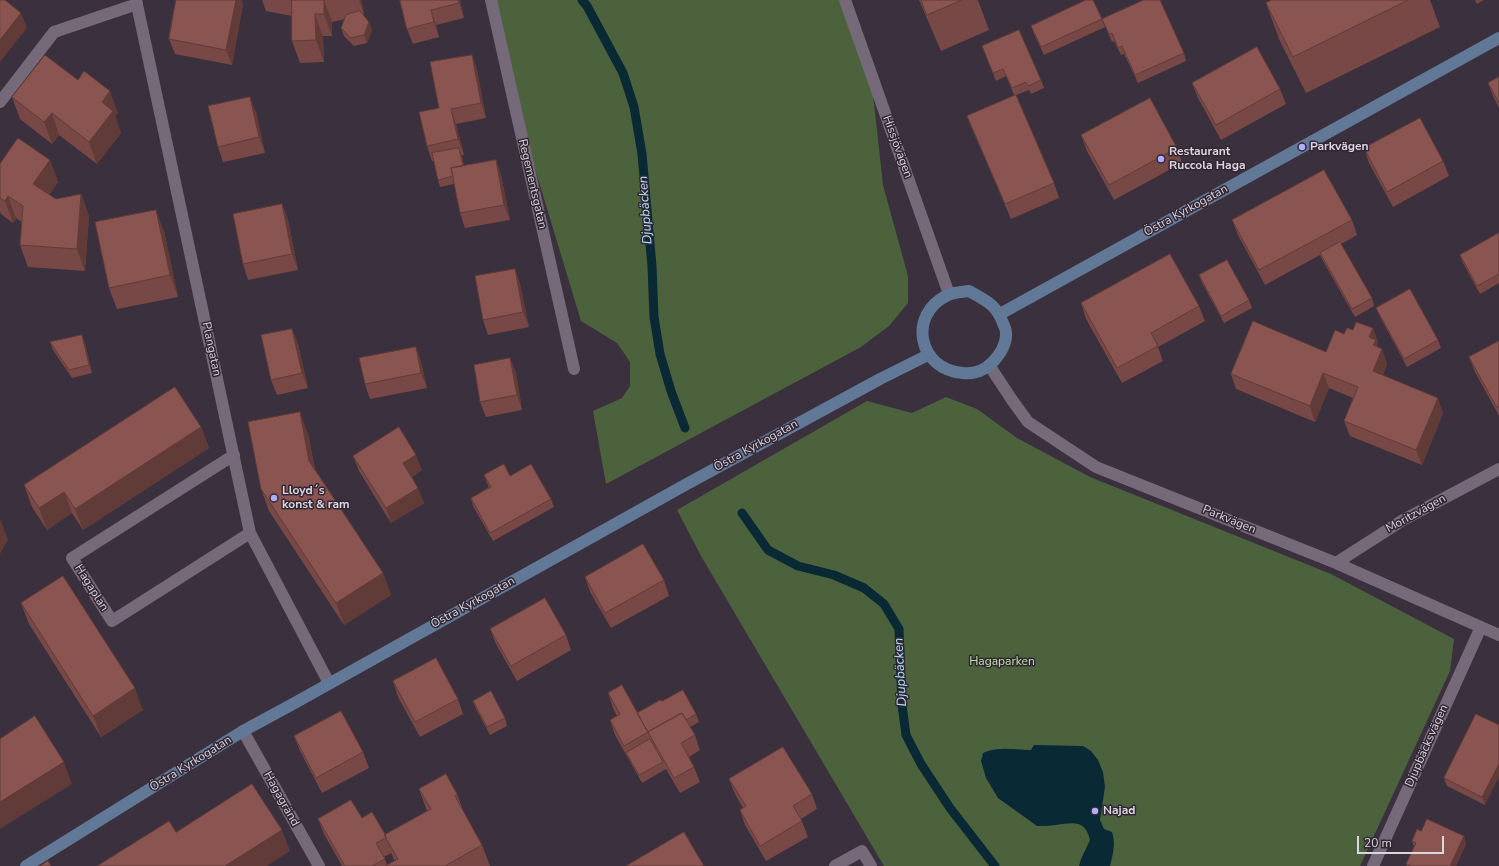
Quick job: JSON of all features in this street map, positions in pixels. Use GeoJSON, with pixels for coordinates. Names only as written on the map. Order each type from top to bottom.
{"type":"FeatureCollection","features":[{"type":"Feature","properties":{"kind":"street","name":"Regementsgatan"},"geometry":{"type":"LineString","coordinates":[[491,0],[574,369]]}},
{"type":"Feature","properties":{"kind":"street","name":"Hissjövägen"},"geometry":{"type":"LineString","coordinates":[[845,0],[949,294]]}},
{"type":"Feature","properties":{"kind":"street"},"geometry":{"type":"LineString","coordinates":[[0,102],[54,32],[137,2]]}},
{"type":"Feature","properties":{"kind":"street","name":"Plangatan"},"geometry":{"type":"LineString","coordinates":[[137,2],[250,533],[329,683]]}},
{"type":"Feature","properties":{"kind":"street","name":"Östra Kyrkogatan"},"geometry":{"type":"LineString","coordinates":[[1000,314],[1499,38]]}},
{"type":"Feature","properties":{"kind":"street"},"geometry":{"type":"LineString","coordinates":[[969,291],[992,304],[1000,314],[1006,332],[1004,344],[997,358],[980,371],[969,374],[952,373],[937,365],[928,355],[922,335],[924,319],[931,306],[949,294],[969,291]]}},
{"type":"Feature","properties":{"kind":"street","name":"Östra Kyrkogatan"},"geometry":{"type":"LineString","coordinates":[[26,866],[243,732],[329,683],[685,485],[880,379],[928,355]]}},
{"type":"Feature","properties":{"kind":"street","name":"Parkvägen"},"geometry":{"type":"LineString","coordinates":[[989,365],[1028,422],[1096,467],[1336,563],[1499,634]]}},
{"type":"Feature","properties":{"kind":"street","name":"Hagaplan"},"geometry":{"type":"LineString","coordinates":[[234,455],[72,558],[112,621],[250,533]]}},
{"type":"Feature","properties":{"kind":"street","name":"Moritzvägen"},"geometry":{"type":"LineString","coordinates":[[1336,563],[1403,520],[1499,469]]}},
{"type":"Feature","properties":{"kind":"street","name":"Djupbäcksvägen"},"geometry":{"type":"LineString","coordinates":[[1372,866],[1481,627]]}},
{"type":"Feature","properties":{"kind":"street","name":"Hagagränd"},"geometry":{"type":"LineString","coordinates":[[243,732],[319,866]]}},
{"type":"Feature","properties":{"kind":"street"},"geometry":{"type":"LineString","coordinates":[[835,866],[862,851],[871,866]]}},
{"type":"Feature","properties":{"kind":"green space"},"geometry":{"type":"Polygon","coordinates":[[[491,0],[845,0],[871,76],[883,185],[908,276],[908,303],[889,326],[861,347],[606,484],[593,411],[622,398],[630,386],[630,362],[617,343],[581,321],[510,86],[491,0]]]}},
{"type":"Feature","properties":{"kind":"green space","name":"Hagaparken"},"geometry":{"type":"Polygon","coordinates":[[[946,397],[977,409],[1017,438],[1090,477],[1331,574],[1454,639],[1450,671],[1360,866],[884,866],[701,556],[677,510],[867,401],[912,413],[946,397]]]}},
{"type":"Feature","properties":{"kind":"water"},"geometry":{"type":"Polygon","coordinates":[[[1034,745],[1083,746],[1091,751],[1098,760],[1103,772],[1105,787],[1100,820],[1104,829],[1112,832],[1114,840],[1110,866],[1079,866],[1090,840],[1088,833],[1082,825],[1073,823],[1037,826],[998,798],[986,778],[981,761],[983,753],[1001,749],[1031,750],[1034,745]]]}},
{"type":"Feature","properties":{"kind":"building"},"geometry":{"type":"Polygon","coordinates":[[[0,0],[5,0],[21,13],[0,40],[0,0]]]}},
{"type":"Feature","properties":{"kind":"building"},"geometry":{"type":"Polygon","coordinates":[[[176,0],[236,0],[226,50],[169,39],[176,0]]]}},
{"type":"Feature","properties":{"kind":"building"},"geometry":{"type":"Polygon","coordinates":[[[292,0],[324,0],[324,14],[315,14],[316,40],[292,41],[292,0]]]}},
{"type":"Feature","properties":{"kind":"building"},"geometry":{"type":"Polygon","coordinates":[[[400,0],[458,0],[459,3],[431,10],[434,22],[407,29],[400,0]]]}},
{"type":"Feature","properties":{"kind":"building"},"geometry":{"type":"Polygon","coordinates":[[[921,0],[962,0],[927,15],[921,0]]]}},
{"type":"Feature","properties":{"kind":"building"},"geometry":{"type":"Polygon","coordinates":[[[1086,0],[1093,0],[1102,19],[1041,47],[1031,26],[1086,0]]]}},
{"type":"Feature","properties":{"kind":"building"},"geometry":{"type":"Polygon","coordinates":[[[1144,0],[1160,0],[1184,53],[1135,75],[1122,46],[1118,48],[1112,33],[1109,34],[1102,19],[1144,0]]]}},
{"type":"Feature","properties":{"kind":"building"},"geometry":{"type":"Polygon","coordinates":[[[1272,0],[1408,0],[1293,57],[1266,3],[1272,0]]]}},
{"type":"Feature","properties":{"kind":"building"},"geometry":{"type":"Polygon","coordinates":[[[360,11],[369,22],[364,35],[351,38],[341,28],[346,15],[360,11]]]}},
{"type":"Feature","properties":{"kind":"building"},"geometry":{"type":"Polygon","coordinates":[[[1019,30],[1041,80],[1028,86],[1026,82],[1012,88],[1003,69],[993,73],[982,46],[1019,30]]]}},
{"type":"Feature","properties":{"kind":"building"},"geometry":{"type":"Polygon","coordinates":[[[1257,47],[1280,89],[1216,125],[1192,83],[1257,47]]]}},
{"type":"Feature","properties":{"kind":"building"},"geometry":{"type":"Polygon","coordinates":[[[45,55],[78,80],[84,71],[110,91],[102,102],[113,111],[89,142],[52,113],[44,122],[12,97],[45,55]]]}},
{"type":"Feature","properties":{"kind":"building"},"geometry":{"type":"Polygon","coordinates":[[[472,55],[481,103],[451,109],[458,139],[427,146],[419,112],[439,108],[430,62],[472,55]]]}},
{"type":"Feature","properties":{"kind":"building"},"geometry":{"type":"Polygon","coordinates":[[[1499,77],[1499,103],[1488,83],[1499,77]]]}},
{"type":"Feature","properties":{"kind":"building"},"geometry":{"type":"Polygon","coordinates":[[[1016,95],[1054,183],[1005,204],[967,116],[1016,95]]]}},
{"type":"Feature","properties":{"kind":"building"},"geometry":{"type":"Polygon","coordinates":[[[250,97],[259,137],[218,147],[208,106],[250,97]]]}},
{"type":"Feature","properties":{"kind":"building"},"geometry":{"type":"Polygon","coordinates":[[[1150,98],[1177,148],[1109,185],[1081,135],[1150,98]]]}},
{"type":"Feature","properties":{"kind":"building"},"geometry":{"type":"Polygon","coordinates":[[[1420,118],[1443,161],[1387,192],[1364,148],[1420,118]]]}},
{"type":"Feature","properties":{"kind":"building"},"geometry":{"type":"Polygon","coordinates":[[[18,138],[50,160],[33,184],[56,199],[81,194],[77,249],[20,245],[23,206],[8,196],[5,201],[0,198],[0,164],[18,138]]]}},
{"type":"Feature","properties":{"kind":"building"},"geometry":{"type":"Polygon","coordinates":[[[459,148],[463,166],[451,168],[453,176],[438,180],[432,153],[459,148]]]}},
{"type":"Feature","properties":{"kind":"building"},"geometry":{"type":"Polygon","coordinates":[[[496,160],[504,205],[460,213],[451,168],[496,160]]]}},
{"type":"Feature","properties":{"kind":"building"},"geometry":{"type":"Polygon","coordinates":[[[1324,170],[1352,220],[1259,270],[1232,220],[1324,170]]]}},
{"type":"Feature","properties":{"kind":"building"},"geometry":{"type":"Polygon","coordinates":[[[282,204],[292,254],[243,264],[233,214],[282,204]]]}},
{"type":"Feature","properties":{"kind":"building"},"geometry":{"type":"Polygon","coordinates":[[[156,210],[170,275],[109,288],[95,222],[156,210]]]}},
{"type":"Feature","properties":{"kind":"building"},"geometry":{"type":"Polygon","coordinates":[[[1499,233],[1499,274],[1477,286],[1460,255],[1499,233]]]}},
{"type":"Feature","properties":{"kind":"building"},"geometry":{"type":"Polygon","coordinates":[[[1340,242],[1372,298],[1352,309],[1320,253],[1340,242]]]}},
{"type":"Feature","properties":{"kind":"building"},"geometry":{"type":"Polygon","coordinates":[[[1170,254],[1199,306],[1151,333],[1158,346],[1117,368],[1081,303],[1170,254]]]}},
{"type":"Feature","properties":{"kind":"building"},"geometry":{"type":"Polygon","coordinates":[[[1227,260],[1249,300],[1221,316],[1199,275],[1227,260]]]}},
{"type":"Feature","properties":{"kind":"building"},"geometry":{"type":"Polygon","coordinates":[[[515,269],[523,312],[483,320],[475,276],[515,269]]]}},
{"type":"Feature","properties":{"kind":"building"},"geometry":{"type":"Polygon","coordinates":[[[1410,289],[1438,340],[1404,359],[1376,308],[1410,289]]]}},
{"type":"Feature","properties":{"kind":"building"},"geometry":{"type":"Polygon","coordinates":[[[1253,321],[1326,352],[1335,330],[1344,334],[1347,328],[1353,330],[1356,322],[1373,328],[1369,337],[1376,340],[1373,345],[1382,349],[1373,371],[1438,398],[1416,450],[1344,421],[1358,387],[1323,373],[1310,406],[1231,374],[1253,321]]]}},
{"type":"Feature","properties":{"kind":"building"},"geometry":{"type":"Polygon","coordinates":[[[292,329],[302,373],[271,380],[261,335],[292,329]]]}},
{"type":"Feature","properties":{"kind":"building"},"geometry":{"type":"Polygon","coordinates":[[[82,335],[89,365],[69,370],[50,342],[82,335]]]}},
{"type":"Feature","properties":{"kind":"building"},"geometry":{"type":"Polygon","coordinates":[[[1499,341],[1499,406],[1497,408],[1469,357],[1499,341]]]}},
{"type":"Feature","properties":{"kind":"building"},"geometry":{"type":"Polygon","coordinates":[[[416,347],[421,373],[365,384],[359,358],[416,347]]]}},
{"type":"Feature","properties":{"kind":"building"},"geometry":{"type":"Polygon","coordinates":[[[510,358],[517,395],[480,402],[474,365],[510,358]]]}},
{"type":"Feature","properties":{"kind":"building"},"geometry":{"type":"Polygon","coordinates":[[[175,387],[201,427],[75,509],[64,492],[39,508],[24,485],[175,387]]]}},
{"type":"Feature","properties":{"kind":"building"},"geometry":{"type":"Polygon","coordinates":[[[300,412],[309,461],[383,573],[336,603],[261,489],[248,422],[300,412]]]}},
{"type":"Feature","properties":{"kind":"building"},"geometry":{"type":"Polygon","coordinates":[[[399,427],[416,455],[403,463],[418,488],[386,508],[353,456],[399,427]]]}},
{"type":"Feature","properties":{"kind":"building"},"geometry":{"type":"Polygon","coordinates":[[[504,464],[510,476],[531,464],[551,499],[490,533],[471,498],[491,487],[484,475],[504,464]]]}},
{"type":"Feature","properties":{"kind":"building"},"geometry":{"type":"Polygon","coordinates":[[[643,544],[664,580],[605,613],[585,577],[643,544]]]}},
{"type":"Feature","properties":{"kind":"building"},"geometry":{"type":"Polygon","coordinates":[[[63,576],[135,688],[93,716],[21,603],[63,576]]]}},
{"type":"Feature","properties":{"kind":"building"},"geometry":{"type":"Polygon","coordinates":[[[545,598],[566,635],[511,666],[490,629],[545,598]]]}},
{"type":"Feature","properties":{"kind":"building"},"geometry":{"type":"Polygon","coordinates":[[[436,658],[458,699],[415,722],[393,681],[436,658]]]}},
{"type":"Feature","properties":{"kind":"building"},"geometry":{"type":"Polygon","coordinates":[[[622,685],[648,732],[624,746],[610,720],[620,714],[608,693],[622,685]]]}},
{"type":"Feature","properties":{"kind":"building"},"geometry":{"type":"Polygon","coordinates":[[[683,690],[696,714],[686,720],[682,713],[648,732],[637,713],[660,700],[662,701],[683,690]]]}},
{"type":"Feature","properties":{"kind":"building"},"geometry":{"type":"Polygon","coordinates":[[[491,691],[505,718],[487,727],[473,701],[491,691]]]}},
{"type":"Feature","properties":{"kind":"building"},"geometry":{"type":"Polygon","coordinates":[[[341,711],[363,752],[316,778],[294,736],[341,711]]]}},
{"type":"Feature","properties":{"kind":"building"},"geometry":{"type":"Polygon","coordinates":[[[682,713],[695,735],[681,743],[694,767],[674,778],[648,732],[682,713]]]}},
{"type":"Feature","properties":{"kind":"building"},"geometry":{"type":"Polygon","coordinates":[[[1476,714],[1499,725],[1499,764],[1482,797],[1444,778],[1476,714]]]}},
{"type":"Feature","properties":{"kind":"building"},"geometry":{"type":"Polygon","coordinates":[[[35,716],[64,762],[0,802],[0,739],[35,716]]]}},
{"type":"Feature","properties":{"kind":"building"},"geometry":{"type":"Polygon","coordinates":[[[650,739],[663,762],[639,775],[626,753],[650,739]]]}},
{"type":"Feature","properties":{"kind":"building"},"geometry":{"type":"Polygon","coordinates":[[[783,747],[812,794],[793,806],[802,821],[760,846],[740,810],[746,806],[729,779],[783,747]]]}},
{"type":"Feature","properties":{"kind":"building"},"geometry":{"type":"Polygon","coordinates":[[[446,774],[457,794],[455,796],[482,845],[445,866],[385,866],[398,859],[384,835],[431,809],[419,789],[446,774]]]}},
{"type":"Feature","properties":{"kind":"building"},"geometry":{"type":"Polygon","coordinates":[[[252,784],[282,830],[225,866],[97,866],[169,821],[176,832],[252,784]]]}},
{"type":"Feature","properties":{"kind":"building"},"geometry":{"type":"Polygon","coordinates":[[[351,800],[362,818],[372,812],[385,834],[386,838],[376,843],[385,859],[372,866],[345,866],[318,819],[351,800]]]}},
{"type":"Feature","properties":{"kind":"building"},"geometry":{"type":"Polygon","coordinates":[[[1427,819],[1464,836],[1450,866],[1412,866],[1406,864],[1416,843],[1412,841],[1417,829],[1421,831],[1427,819]]]}},
{"type":"Feature","properties":{"kind":"building"},"geometry":{"type":"Polygon","coordinates":[[[684,832],[704,866],[626,866],[684,832]]]}},
{"type":"Feature","properties":{"kind":"building"},"geometry":{"type":"Polygon","coordinates":[[[48,861],[51,866],[40,866],[48,861]]]}},
{"type":"Feature","properties":{"kind":"waterway","name":"Djupbäcken"},"geometry":{"type":"LineString","coordinates":[[582,0],[587,6],[623,73],[634,107],[642,154],[652,266],[654,317],[660,354],[671,391],[685,428]]}},
{"type":"Feature","properties":{"kind":"waterway","name":"Djupbäcken"},"geometry":{"type":"LineString","coordinates":[[742,513],[768,550],[798,566],[834,575],[864,588],[884,604],[899,629],[902,705],[906,735],[921,764],[950,808],[995,866]]}},
{"type":"Feature","properties":{"kind":"place","name":"Parkvägen"},"geometry":{"type":"Point","coordinates":[1302,147]}},
{"type":"Feature","properties":{"kind":"place","name":"Restaurant Ruccola Haga"},"geometry":{"type":"Point","coordinates":[1161,159]}},
{"type":"Feature","properties":{"kind":"place","name":"Lloyd´s konst & ram"},"geometry":{"type":"Point","coordinates":[274,498]}},
{"type":"Feature","properties":{"kind":"place","name":"Najad"},"geometry":{"type":"Point","coordinates":[1095,811]}}]}
